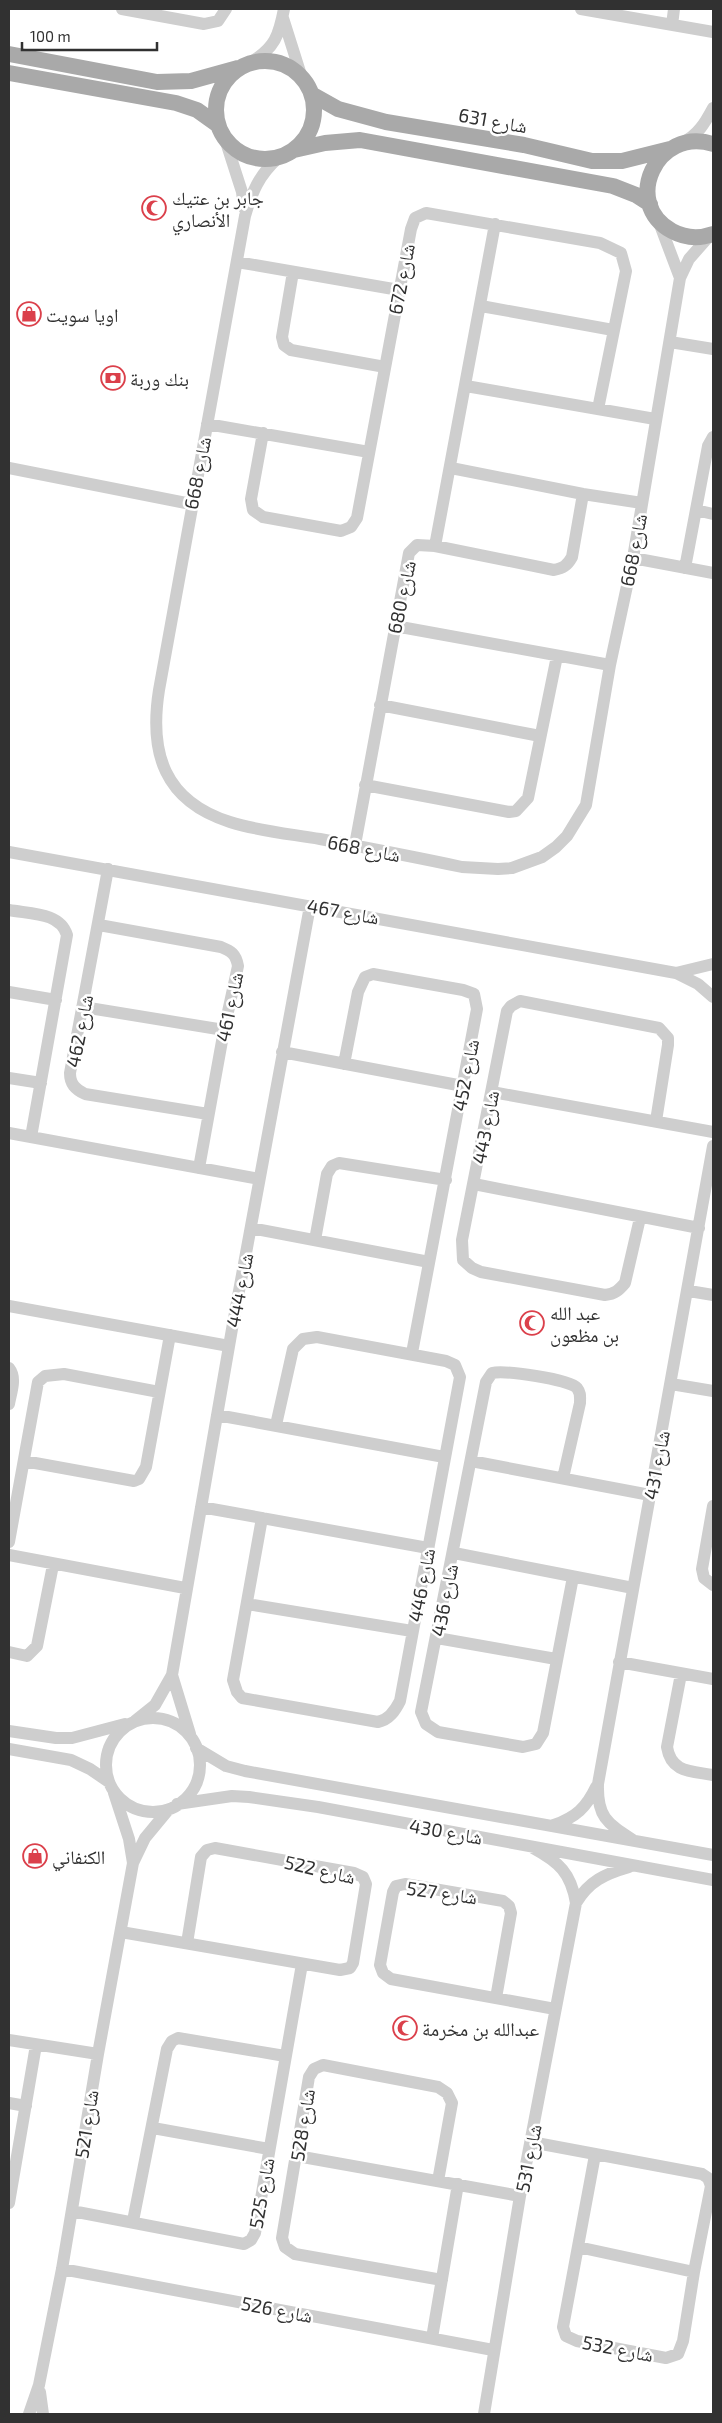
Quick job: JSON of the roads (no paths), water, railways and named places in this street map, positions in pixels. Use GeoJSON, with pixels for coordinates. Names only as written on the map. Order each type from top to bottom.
{"type":"FeatureCollection","features":[{"type":"Feature","properties":{"kind":"main road"},"geometry":{"type":"LineString","coordinates":[[9,54],[157,82],[191,81],[269,60],[286,65],[301,75],[312,96],[315,110],[312,126],[305,139],[294,150]]}},
{"type":"Feature","properties":{"kind":"main road"},"geometry":{"type":"LineString","coordinates":[[221,132],[216,109],[219,92],[228,78],[246,65]]}},
{"type":"Feature","properties":{"kind":"main road"},"geometry":{"type":"LineString","coordinates":[[9,74],[176,103],[197,110],[239,152],[258,159],[278,158],[294,150],[342,141],[360,140],[382,143],[613,186],[636,195],[653,210],[669,229],[685,236],[712,234]]}},
{"type":"Feature","properties":{"kind":"main road","name":"شارع 631"},"geometry":{"type":"LineString","coordinates":[[312,96],[338,109],[386,122],[524,145],[592,161],[622,161],[675,146],[702,141],[713,144]]}},
{"type":"Feature","properties":{"kind":"main road"},"geometry":{"type":"LineString","coordinates":[[653,210],[648,188],[651,173],[658,159],[675,146]]}},
{"type":"Feature","properties":{"kind":"street"},"geometry":{"type":"LineString","coordinates":[[122,9],[204,24],[218,21],[226,9]]}},
{"type":"Feature","properties":{"kind":"street"},"geometry":{"type":"LineString","coordinates":[[581,9],[713,32]]}},
{"type":"Feature","properties":{"kind":"street"},"geometry":{"type":"LineString","coordinates":[[672,25],[674,9]]}},
{"type":"Feature","properties":{"kind":"street"},"geometry":{"type":"LineString","coordinates":[[246,65],[266,54],[278,34],[283,12]]}},
{"type":"Feature","properties":{"kind":"street"},"geometry":{"type":"LineString","coordinates":[[283,12],[301,75]]}},
{"type":"Feature","properties":{"kind":"street"},"geometry":{"type":"LineString","coordinates":[[675,146],[692,138],[700,130],[713,108]]}},
{"type":"Feature","properties":{"kind":"street","name":"شارع 668"},"geometry":{"type":"LineString","coordinates":[[221,132],[242,192],[245,216]]}},
{"type":"Feature","properties":{"kind":"street","name":"شارع 668"},"geometry":{"type":"LineString","coordinates":[[278,158],[260,177],[252,191],[245,216],[191,504],[155,716],[155,738],[168,776],[178,790],[194,805],[231,823],[355,845],[462,867],[498,869],[525,864],[556,848],[567,836],[586,805],[610,665],[633,558],[680,278],[690,259],[712,234]]}},
{"type":"Feature","properties":{"kind":"street"},"geometry":{"type":"LineString","coordinates":[[653,210],[680,278]]}},
{"type":"Feature","properties":{"kind":"street","name":"شارع 672"},"geometry":{"type":"LineString","coordinates":[[263,432],[251,499],[254,510],[263,517],[341,531],[351,527],[357,518],[412,223],[419,215],[426,213],[600,243],[621,253],[626,272],[598,409]]}},
{"type":"Feature","properties":{"kind":"street"},"geometry":{"type":"LineString","coordinates":[[435,546],[495,224]]}},
{"type":"Feature","properties":{"kind":"street"},"geometry":{"type":"LineString","coordinates":[[237,262],[399,290]]}},
{"type":"Feature","properties":{"kind":"street"},"geometry":{"type":"LineString","coordinates":[[293,272],[282,337],[284,345],[292,350],[385,367]]}},
{"type":"Feature","properties":{"kind":"street"},"geometry":{"type":"LineString","coordinates":[[481,306],[614,330]]}},
{"type":"Feature","properties":{"kind":"street"},"geometry":{"type":"LineString","coordinates":[[670,342],[713,349]]}},
{"type":"Feature","properties":{"kind":"street"},"geometry":{"type":"LineString","coordinates":[[466,386],[655,419]]}},
{"type":"Feature","properties":{"kind":"street"},"geometry":{"type":"LineString","coordinates":[[207,424],[263,432],[369,452]]}},
{"type":"Feature","properties":{"kind":"street"},"geometry":{"type":"LineString","coordinates":[[685,568],[708,446],[713,437]]}},
{"type":"Feature","properties":{"kind":"street"},"geometry":{"type":"LineString","coordinates":[[9,468],[191,504]]}},
{"type":"Feature","properties":{"kind":"street"},"geometry":{"type":"LineString","coordinates":[[451,468],[583,494],[642,503]]}},
{"type":"Feature","properties":{"kind":"street","name":"شارع 680"},"geometry":{"type":"LineString","coordinates":[[355,845],[409,553],[417,545],[435,546],[554,570],[562,568],[568,565],[572,557],[583,494]]}},
{"type":"Feature","properties":{"kind":"street"},"geometry":{"type":"LineString","coordinates":[[696,510],[713,514]]}},
{"type":"Feature","properties":{"kind":"street"},"geometry":{"type":"LineString","coordinates":[[633,558],[713,573]]}},
{"type":"Feature","properties":{"kind":"street"},"geometry":{"type":"LineString","coordinates":[[395,626],[610,665]]}},
{"type":"Feature","properties":{"kind":"street"},"geometry":{"type":"LineString","coordinates":[[365,785],[509,812],[516,811],[528,798],[557,656]]}},
{"type":"Feature","properties":{"kind":"street"},"geometry":{"type":"LineString","coordinates":[[380,705],[540,736]]}},
{"type":"Feature","properties":{"kind":"street","name":"شارع 467"},"geometry":{"type":"LineString","coordinates":[[9,852],[676,973],[698,984],[713,996]]}},
{"type":"Feature","properties":{"kind":"street","name":"شارع 462"},"geometry":{"type":"LineString","coordinates":[[108,869],[70,1073],[74,1087],[85,1094],[208,1114]]}},
{"type":"Feature","properties":{"kind":"street","name":"شارع 444"},"geometry":{"type":"LineString","coordinates":[[134,1721],[155,1705],[172,1675],[185,1588],[310,906]]}},
{"type":"Feature","properties":{"kind":"street"},"geometry":{"type":"LineString","coordinates":[[9,910],[55,918],[65,928],[67,935],[31,1138]]}},
{"type":"Feature","properties":{"kind":"street","name":"شارع 461"},"geometry":{"type":"LineString","coordinates":[[99,925],[221,947],[234,954],[238,966],[224,1030],[199,1168]]}},
{"type":"Feature","properties":{"kind":"street","name":"شارع 467"},"geometry":{"type":"LineString","coordinates":[[676,973],[713,964]]}},
{"type":"Feature","properties":{"kind":"street","name":"شارع 452"},"geometry":{"type":"LineString","coordinates":[[344,1064],[358,992],[365,976],[373,974],[464,990],[474,994],[478,1009],[412,1354]]}},
{"type":"Feature","properties":{"kind":"street"},"geometry":{"type":"LineString","coordinates":[[713,979],[713,996]]}},
{"type":"Feature","properties":{"kind":"street"},"geometry":{"type":"LineString","coordinates":[[9,992],[56,1000]]}},
{"type":"Feature","properties":{"kind":"street","name":"شارع 443"},"geometry":{"type":"LineString","coordinates":[[640,1218],[625,1283],[618,1291],[612,1294],[605,1295],[481,1272],[472,1268],[463,1260],[461,1247],[506,1011],[520,1001],[649,1024],[664,1032],[668,1045],[656,1121]]}},
{"type":"Feature","properties":{"kind":"street"},"geometry":{"type":"LineString","coordinates":[[83,1007],[224,1030]]}},
{"type":"Feature","properties":{"kind":"street"},"geometry":{"type":"LineString","coordinates":[[282,1052],[463,1086]]}},
{"type":"Feature","properties":{"kind":"street"},"geometry":{"type":"LineString","coordinates":[[9,1078],[41,1083]]}},
{"type":"Feature","properties":{"kind":"street"},"geometry":{"type":"LineString","coordinates":[[492,1092],[713,1132]]}},
{"type":"Feature","properties":{"kind":"street"},"geometry":{"type":"LineString","coordinates":[[9,1133],[259,1179]]}},
{"type":"Feature","properties":{"kind":"street","name":"شارع 431"},"geometry":{"type":"LineString","coordinates":[[633,1840],[610,1826],[602,1815],[598,1806],[598,1784],[689,1291],[713,1146]]}},
{"type":"Feature","properties":{"kind":"street"},"geometry":{"type":"LineString","coordinates":[[315,1240],[328,1174],[332,1166],[339,1162],[446,1180]]}},
{"type":"Feature","properties":{"kind":"street"},"geometry":{"type":"LineString","coordinates":[[474,1184],[640,1218],[699,1228]]}},
{"type":"Feature","properties":{"kind":"street"},"geometry":{"type":"LineString","coordinates":[[251,1228],[429,1262]]}},
{"type":"Feature","properties":{"kind":"street"},"geometry":{"type":"LineString","coordinates":[[689,1291],[713,1295]]}},
{"type":"Feature","properties":{"kind":"street"},"geometry":{"type":"LineString","coordinates":[[9,1306],[229,1346]]}},
{"type":"Feature","properties":{"kind":"street"},"geometry":{"type":"LineString","coordinates":[[24,1461],[134,1481],[139,1479],[146,1467],[170,1336]]}},
{"type":"Feature","properties":{"kind":"street","name":"شارع 446"},"geometry":{"type":"LineString","coordinates":[[262,1518],[233,1680],[237,1692],[242,1698],[378,1722],[389,1717],[400,1701],[460,1377],[455,1365],[446,1360],[318,1337],[304,1339],[294,1349],[276,1425]]}},
{"type":"Feature","properties":{"kind":"street"},"geometry":{"type":"LineString","coordinates":[[9,1368],[13,1374],[13,1381],[9,1404]]}},
{"type":"Feature","properties":{"kind":"street","name":"شارع 436"},"geometry":{"type":"LineString","coordinates":[[563,1478],[580,1394],[576,1387],[561,1381],[503,1372],[492,1373],[486,1382],[454,1553],[421,1712],[426,1724],[438,1732],[523,1747],[536,1744],[543,1733],[572,1578]]}},
{"type":"Feature","properties":{"kind":"street"},"geometry":{"type":"LineString","coordinates":[[9,1542],[38,1382],[45,1376],[64,1374],[159,1392]]}},
{"type":"Feature","properties":{"kind":"street"},"geometry":{"type":"LineString","coordinates":[[671,1384],[713,1391]]}},
{"type":"Feature","properties":{"kind":"street"},"geometry":{"type":"LineString","coordinates":[[217,1415],[444,1457]]}},
{"type":"Feature","properties":{"kind":"street"},"geometry":{"type":"LineString","coordinates":[[471,1461],[650,1495]]}},
{"type":"Feature","properties":{"kind":"street"},"geometry":{"type":"LineString","coordinates":[[713,1506],[702,1569],[704,1578],[713,1584]]}},
{"type":"Feature","properties":{"kind":"street"},"geometry":{"type":"LineString","coordinates":[[201,1507],[428,1548]]}},
{"type":"Feature","properties":{"kind":"street"},"geometry":{"type":"LineString","coordinates":[[454,1553],[572,1578],[633,1588]]}},
{"type":"Feature","properties":{"kind":"street"},"geometry":{"type":"LineString","coordinates":[[9,1555],[185,1588]]}},
{"type":"Feature","properties":{"kind":"street"},"geometry":{"type":"LineString","coordinates":[[9,1652],[26,1656],[37,1646],[53,1564]]}},
{"type":"Feature","properties":{"kind":"street"},"geometry":{"type":"LineString","coordinates":[[247,1604],[412,1631]]}},
{"type":"Feature","properties":{"kind":"street"},"geometry":{"type":"LineString","coordinates":[[437,1638],[556,1659]]}},
{"type":"Feature","properties":{"kind":"street"},"geometry":{"type":"LineString","coordinates":[[620,1662],[713,1679]]}},
{"type":"Feature","properties":{"kind":"street"},"geometry":{"type":"LineString","coordinates":[[681,1674],[667,1747],[668,1757],[673,1764],[681,1769],[713,1775]]}},
{"type":"Feature","properties":{"kind":"street","name":"شارع 444"},"geometry":{"type":"LineString","coordinates":[[172,1675],[194,1743]]}},
{"type":"Feature","properties":{"kind":"street"},"geometry":{"type":"LineString","coordinates":[[9,1731],[56,1738],[72,1738],[134,1721],[151,1718],[167,1720],[185,1730],[194,1743],[199,1766],[191,1792],[173,1806],[159,1811],[138,1810],[128,1805],[111,1786],[90,1769],[71,1760],[9,1749]]}},
{"type":"Feature","properties":{"kind":"street"},"geometry":{"type":"LineString","coordinates":[[111,1786],[106,1759],[110,1744],[120,1731],[134,1721]]}},
{"type":"Feature","properties":{"kind":"street","name":"شارع 430"},"geometry":{"type":"LineString","coordinates":[[194,1743],[226,1766],[245,1771],[713,1855]]}},
{"type":"Feature","properties":{"kind":"street","name":"شارع 431"},"geometry":{"type":"LineString","coordinates":[[553,1826],[570,1819],[585,1808],[598,1784]]}},
{"type":"Feature","properties":{"kind":"street","name":"شارع 521"},"geometry":{"type":"LineString","coordinates":[[111,1786],[129,1839],[133,1863]]}},
{"type":"Feature","properties":{"kind":"street","name":"شارع 430"},"geometry":{"type":"LineString","coordinates":[[173,1806],[232,1796],[249,1797],[318,1807],[713,1880]]}},
{"type":"Feature","properties":{"kind":"street","name":"شارع 521"},"geometry":{"type":"LineString","coordinates":[[29,2414],[39,2385],[62,2269],[98,2054],[133,1863],[145,1838],[173,1806]]}},
{"type":"Feature","properties":{"kind":"street","name":"شارع 522"},"geometry":{"type":"LineString","coordinates":[[120,1932],[340,1970],[350,1968],[353,1963],[366,1884],[363,1877],[354,1873],[215,1848],[207,1850],[201,1857],[187,1943]]}},
{"type":"Feature","properties":{"kind":"street","name":"شارع 531"},"geometry":{"type":"LineString","coordinates":[[533,1848],[553,1860],[568,1876],[573,1887],[576,1903]]}},
{"type":"Feature","properties":{"kind":"street","name":"شارع 531"},"geometry":{"type":"LineString","coordinates":[[484,2414],[493,2350],[520,2196],[576,1903],[582,1892],[598,1877],[634,1866]]}},
{"type":"Feature","properties":{"kind":"street","name":"شارع 527"},"geometry":{"type":"LineString","coordinates":[[496,1998],[511,1913],[509,1906],[503,1901],[493,1899],[405,1884],[396,1886],[393,1892],[380,1965],[383,1972],[391,1979],[555,2009]]}},
{"type":"Feature","properties":{"kind":"street","name":"شارع 525"},"geometry":{"type":"LineString","coordinates":[[72,2211],[133,2221],[244,2244],[251,2240],[256,2233],[268,2149],[302,1964]]}},
{"type":"Feature","properties":{"kind":"street"},"geometry":{"type":"LineString","coordinates":[[133,2221],[153,2128],[167,2048],[172,2041],[178,2038],[285,2056]]}},
{"type":"Feature","properties":{"kind":"street"},"geometry":{"type":"LineString","coordinates":[[9,2040],[98,2054]]}},
{"type":"Feature","properties":{"kind":"street"},"geometry":{"type":"LineString","coordinates":[[9,2198],[36,2045]]}},
{"type":"Feature","properties":{"kind":"street","name":"شارع 528"},"geometry":{"type":"LineString","coordinates":[[438,2181],[452,2103],[447,2093],[438,2087],[323,2065],[314,2069],[309,2077],[282,2238],[286,2247],[295,2254],[442,2280]]}},
{"type":"Feature","properties":{"kind":"street"},"geometry":{"type":"LineString","coordinates":[[9,2104],[26,2106]]}},
{"type":"Feature","properties":{"kind":"street"},"geometry":{"type":"LineString","coordinates":[[153,2128],[268,2149]]}},
{"type":"Feature","properties":{"kind":"street","name":"شارع 532"},"geometry":{"type":"LineString","coordinates":[[531,2142],[702,2174],[708,2178],[711,2186],[683,2341],[678,2354],[666,2358],[577,2341],[566,2336],[563,2327],[595,2155]]}},
{"type":"Feature","properties":{"kind":"street"},"geometry":{"type":"LineString","coordinates":[[297,2156],[520,2196]]}},
{"type":"Feature","properties":{"kind":"street"},"geometry":{"type":"LineString","coordinates":[[432,2338],[458,2184]]}},
{"type":"Feature","properties":{"kind":"street"},"geometry":{"type":"LineString","coordinates":[[578,2247],[694,2272]]}},
{"type":"Feature","properties":{"kind":"street","name":"شارع 526"},"geometry":{"type":"LineString","coordinates":[[62,2269],[493,2350]]}},
{"type":"Feature","properties":{"kind":"street","name":"شارع 521"},"geometry":{"type":"LineString","coordinates":[[39,2385],[43,2414]]}},
{"type":"Feature","properties":{"kind":"place","name":"جابر بن عتيك الأنصاري"},"geometry":{"type":"Point","coordinates":[154,208]}},
{"type":"Feature","properties":{"kind":"place","name":"اويا سويت"},"geometry":{"type":"Point","coordinates":[29,314]}},
{"type":"Feature","properties":{"kind":"place","name":"بنك وربة"},"geometry":{"type":"Point","coordinates":[113,378]}},
{"type":"Feature","properties":{"kind":"place","name":"عبد الله بن مظعون"},"geometry":{"type":"Point","coordinates":[532,1323]}},
{"type":"Feature","properties":{"kind":"place","name":"الكنفاني"},"geometry":{"type":"Point","coordinates":[35,1856]}},
{"type":"Feature","properties":{"kind":"place","name":"عبدالله بن مخرمة"},"geometry":{"type":"Point","coordinates":[405,2028]}}]}
